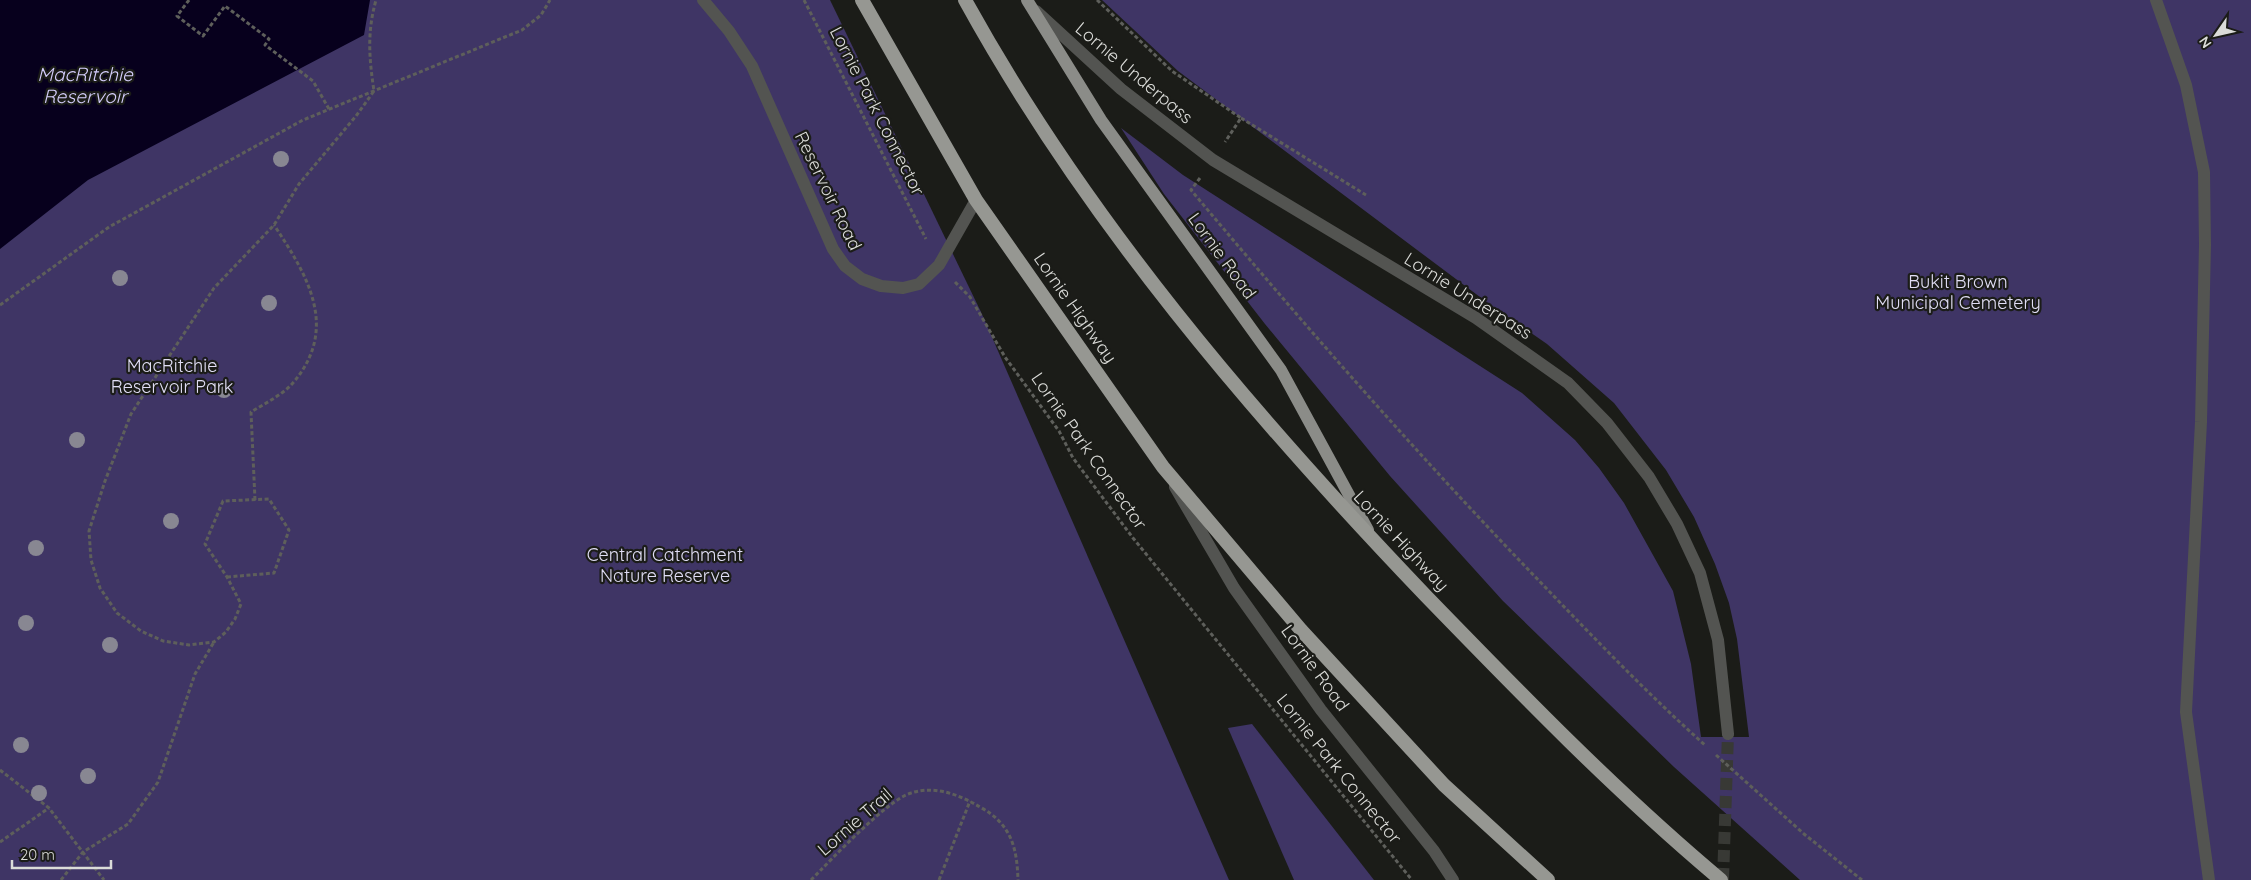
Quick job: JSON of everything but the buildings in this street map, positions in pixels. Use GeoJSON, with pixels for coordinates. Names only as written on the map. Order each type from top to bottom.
{"type":"FeatureCollection","features":[{"type":"Feature","properties":{"kind":"highway"},"geometry":{"type":"LineString","coordinates":[[862,0],[976,200]]}},
{"type":"Feature","properties":{"kind":"highway","name":"Lornie Highway"},"geometry":{"type":"LineString","coordinates":[[965,0],[1027,106],[1087,196],[1227,377],[1374,541],[1528,702],[1674,841],[1721,880]]}},
{"type":"Feature","properties":{"kind":"highway","name":"Lornie Highway"},"geometry":{"type":"LineString","coordinates":[[976,200],[1163,467],[1301,630],[1444,786],[1548,880]]}},
{"type":"Feature","properties":{"kind":"main road","name":"Lornie Road"},"geometry":{"type":"LineString","coordinates":[[1029,3],[1101,120],[1281,370],[1374,541]]}},
{"type":"Feature","properties":{"kind":"street","name":"Reservoir Road"},"geometry":{"type":"LineString","coordinates":[[703,0],[729,31],[752,66],[833,249],[845,266],[862,279],[882,286],[902,288],[919,284],[940,265],[976,200]]}},
{"type":"Feature","properties":{"kind":"street"},"geometry":{"type":"LineString","coordinates":[[2156,0],[2186,85],[2204,172],[2205,245],[2201,422],[2186,712],[2209,880]]}},
{"type":"Feature","properties":{"kind":"street","name":"Lornie Underpass"},"geometry":{"type":"LineString","coordinates":[[1029,3],[1121,89],[1213,160],[1476,318],[1568,383],[1607,423],[1649,476],[1677,524],[1700,573],[1718,640],[1728,734]]}},
{"type":"Feature","properties":{"kind":"street","name":"Lornie Road"},"geometry":{"type":"LineString","coordinates":[[1163,467],[1234,588],[1321,710],[1434,851],[1454,880]]}},
{"type":"Feature","properties":{"kind":"path"},"geometry":{"type":"LineString","coordinates":[[189,0],[177,16],[203,36],[225,6],[269,39],[265,45],[312,81],[329,109]]}},
{"type":"Feature","properties":{"kind":"path"},"geometry":{"type":"LineString","coordinates":[[214,642],[189,645],[163,641],[141,631],[117,613],[100,588],[91,560],[89,531],[105,481],[131,414],[214,288],[274,225],[299,184],[356,116],[374,91],[368,54],[371,18],[376,0]]}},
{"type":"Feature","properties":{"kind":"path"},"geometry":{"type":"LineString","coordinates":[[0,305],[109,227],[303,120],[522,30],[541,15],[550,0]]}},
{"type":"Feature","properties":{"kind":"path","name":"Lornie Park Connector"},"geometry":{"type":"LineString","coordinates":[[804,0],[940,265],[970,297],[1005,357],[1059,431],[1073,458],[1121,522],[1412,880]]}},
{"type":"Feature","properties":{"kind":"path"},"geometry":{"type":"LineString","coordinates":[[1097,0],[1172,71],[1241,118],[1366,195]]}},
{"type":"Feature","properties":{"kind":"path"},"geometry":{"type":"LineString","coordinates":[[1241,118],[1191,190],[1342,368],[1461,501],[1590,634],[1690,732],[1804,834],[1862,880]]}},
{"type":"Feature","properties":{"kind":"path"},"geometry":{"type":"LineString","coordinates":[[254,500],[251,412],[291,385],[308,362],[317,334],[316,304],[299,261],[274,225]]}},
{"type":"Feature","properties":{"kind":"path"},"geometry":{"type":"LineString","coordinates":[[61,880],[83,852],[128,824],[158,782],[195,674],[214,642],[226,632],[235,619],[240,604],[227,577],[205,544],[223,501],[269,500],[290,530],[274,573],[227,577]]}},
{"type":"Feature","properties":{"kind":"path"},"geometry":{"type":"LineString","coordinates":[[0,770],[49,808],[104,880]]}},
{"type":"Feature","properties":{"kind":"path","name":"Lornie Trail"},"geometry":{"type":"LineString","coordinates":[[811,880],[883,811],[910,793],[937,790],[970,801],[992,814],[1008,832],[1018,855],[1018,880]]}},
{"type":"Feature","properties":{"kind":"path"},"geometry":{"type":"LineString","coordinates":[[938,880],[970,801]]}},
{"type":"Feature","properties":{"kind":"path"},"geometry":{"type":"LineString","coordinates":[[0,842],[49,808]]}},
{"type":"Feature","properties":{"kind":"green space","name":"Central Catchment Nature Reserve"},"geometry":{"type":"Polygon","coordinates":[[[0,0],[830,0],[981,312],[1229,880],[0,880],[0,0]]]}},
{"type":"Feature","properties":{"kind":"green space","name":"Bukit Brown Municipal Cemetery"},"geometry":{"type":"Polygon","coordinates":[[[1102,0],[2251,0],[2251,880],[1800,880],[1674,767],[1503,601],[1390,476],[1265,324],[1164,194],[1121,128],[1183,175],[1522,393],[1575,440],[1599,468],[1624,503],[1673,591],[1691,664],[1701,737],[1749,737],[1737,639],[1729,603],[1715,564],[1694,517],[1666,470],[1614,403],[1547,344],[1488,303],[1178,71],[1102,0]]]}},
{"type":"Feature","properties":{"kind":"green space"},"geometry":{"type":"Polygon","coordinates":[[[1252,724],[1374,880],[1294,880],[1228,728],[1252,724]]]}},
{"type":"Feature","properties":{"kind":"water","name":"MacRitchie Reservoir"},"geometry":{"type":"Polygon","coordinates":[[[0,0],[370,0],[364,35],[88,180],[0,249],[0,0]]]}},
{"type":"Feature","properties":{"kind":"tunnel"},"geometry":{"type":"LineString","coordinates":[[1723,880],[1728,734]]}},
{"type":"Feature","properties":{"kind":"park label","name":"MacRitchie Reservoir Park"},"geometry":{"type":"Point","coordinates":[172,376]}}]}
